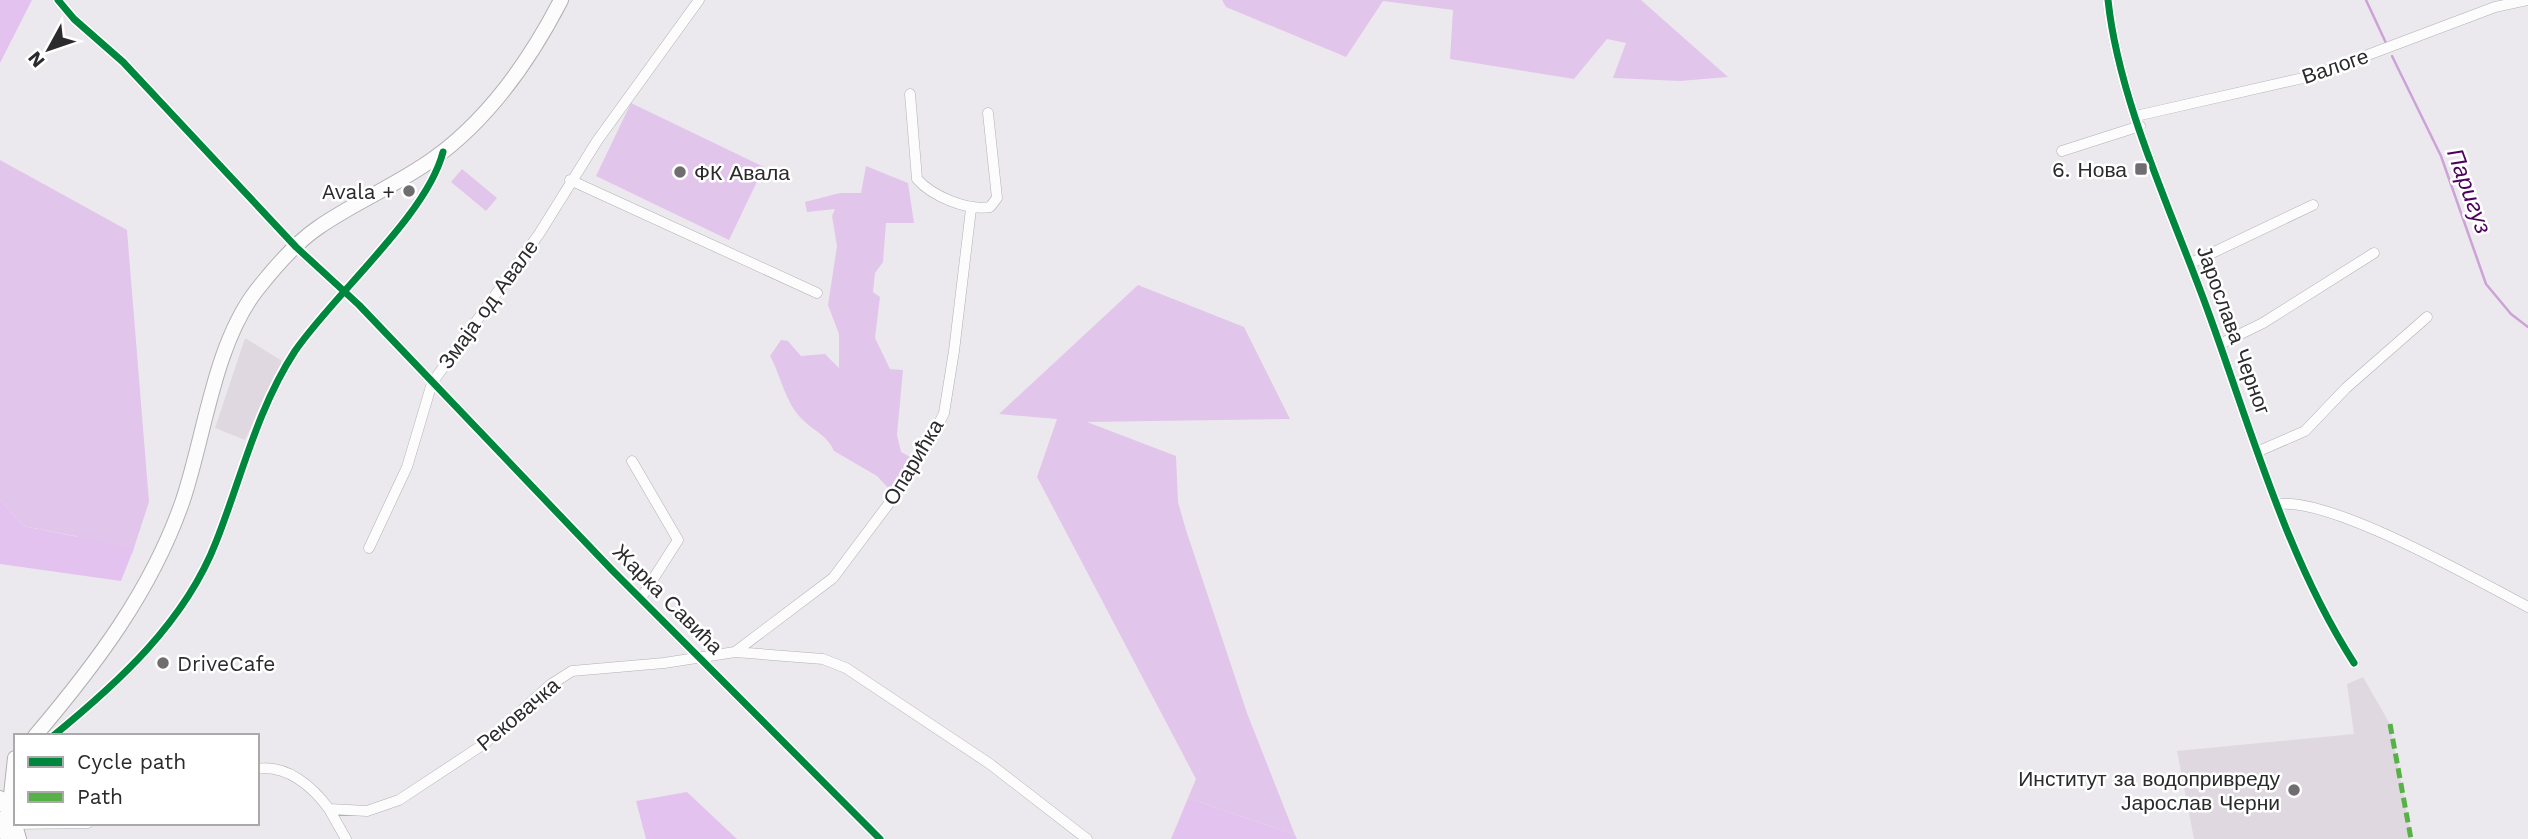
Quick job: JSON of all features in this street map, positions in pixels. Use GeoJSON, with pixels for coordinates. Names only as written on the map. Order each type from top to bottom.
{"type":"FeatureCollection","features":[{"type":"Feature","properties":{"kind":"main road"},"geometry":{"type":"LineString","coordinates":[[37,734],[104,651],[151,574],[183,499],[222,363],[241,315],[254,293],[296,247],[318,228],[443,152],[472,126],[507,85],[562,0]]}},
{"type":"Feature","properties":{"kind":"main road"},"geometry":{"type":"LineString","coordinates":[[0,775],[14,759]]}},
{"type":"Feature","properties":{"kind":"main road"},"geometry":{"type":"LineString","coordinates":[[14,765],[6,821],[19,839]]}},
{"type":"Feature","properties":{"kind":"main road"},"geometry":{"type":"LineString","coordinates":[[0,798],[8,839]]}},
{"type":"Feature","properties":{"kind":"street","name":"Жарка Савића"},"geometry":{"type":"LineString","coordinates":[[58,0],[74,19],[117,56],[296,247],[880,839]]}},
{"type":"Feature","properties":{"kind":"street","name":"Змаја од Авале"},"geometry":{"type":"LineString","coordinates":[[369,548],[407,467],[432,383],[538,234],[570,180],[699,0]]}},
{"type":"Feature","properties":{"kind":"street","name":"Јарослава Черног"},"geometry":{"type":"LineString","coordinates":[[2108,0],[2117,53],[2138,121],[2259,451],[2315,592],[2354,663]]}},
{"type":"Feature","properties":{"kind":"street","name":"Валоге"},"geometry":{"type":"LineString","coordinates":[[2062,152],[2138,121],[2312,76],[2514,1],[2528,0]]}},
{"type":"Feature","properties":{"kind":"street"},"geometry":{"type":"LineString","coordinates":[[910,94],[916,179],[924,186],[971,209],[990,207],[997,198],[988,113]]}},
{"type":"Feature","properties":{"kind":"street"},"geometry":{"type":"LineString","coordinates":[[56,734],[150,646],[185,598],[215,544],[257,426],[295,352],[418,201],[435,175],[443,152]]}},
{"type":"Feature","properties":{"kind":"street"},"geometry":{"type":"LineString","coordinates":[[570,180],[817,293]]}},
{"type":"Feature","properties":{"kind":"street","name":"Јарослава Черног"},"geometry":{"type":"LineString","coordinates":[[2190,263],[2313,205]]}},
{"type":"Feature","properties":{"kind":"street","name":"Опарићка"},"geometry":{"type":"LineString","coordinates":[[735,652],[833,578],[902,486],[933,436],[944,413],[971,209]]}},
{"type":"Feature","properties":{"kind":"street","name":"Јарослава Черног"},"geometry":{"type":"LineString","coordinates":[[2220,344],[2263,323],[2374,253]]}},
{"type":"Feature","properties":{"kind":"street"},"geometry":{"type":"LineString","coordinates":[[2259,451],[2305,431],[2346,388],[2427,317]]}},
{"type":"Feature","properties":{"kind":"street"},"geometry":{"type":"LineString","coordinates":[[632,461],[678,540],[641,598]]}},
{"type":"Feature","properties":{"kind":"street"},"geometry":{"type":"LineString","coordinates":[[2279,504],[2313,509],[2384,534],[2528,607]]}},
{"type":"Feature","properties":{"kind":"street","name":"Рековачка"},"geometry":{"type":"LineString","coordinates":[[329,809],[366,811],[399,800],[484,744],[551,685],[572,671],[735,652],[823,659],[846,668],[990,764],[1087,839]]}},
{"type":"Feature","properties":{"kind":"street"},"geometry":{"type":"LineString","coordinates":[[259,769],[270,768],[296,778],[311,789],[329,809],[346,839]]}},
{"type":"Feature","properties":{"kind":"shaded area"},"geometry":{"type":"Polygon","coordinates":[[[0,0],[32,0],[0,63],[0,0]]]}},
{"type":"Feature","properties":{"kind":"shaded area"},"geometry":{"type":"Polygon","coordinates":[[[1222,0],[1641,0],[1728,77],[1680,81],[1613,78],[1626,43],[1607,39],[1574,79],[1450,59],[1453,10],[1383,1],[1346,57],[1226,7],[1222,0]]]}},
{"type":"Feature","properties":{"kind":"shaded area","name":"ФК Авала"},"geometry":{"type":"Polygon","coordinates":[[[631,103],[764,167],[729,240],[596,176],[631,103]]]}},
{"type":"Feature","properties":{"kind":"shaded area"},"geometry":{"type":"Polygon","coordinates":[[[0,160],[127,230],[149,502],[132,554],[75,536],[23,526],[0,499],[0,160]]]}},
{"type":"Feature","properties":{"kind":"shaded area"},"geometry":{"type":"Polygon","coordinates":[[[866,166],[908,183],[914,223],[886,223],[883,262],[875,273],[873,292],[880,297],[875,338],[890,369],[903,370],[897,435],[901,452],[914,459],[891,491],[877,476],[834,451],[797,413],[770,356],[781,340],[788,341],[801,356],[825,354],[839,368],[839,334],[828,305],[837,246],[832,216],[835,209],[807,212],[805,202],[840,193],[861,193],[866,166]]]}},
{"type":"Feature","properties":{"kind":"shaded area"},"geometry":{"type":"Polygon","coordinates":[[[462,169],[497,198],[486,211],[451,182],[462,169]]]}},
{"type":"Feature","properties":{"kind":"shaded area"},"geometry":{"type":"Polygon","coordinates":[[[1138,285],[1244,327],[1290,419],[1087,422],[1176,456],[1178,502],[1186,530],[1247,713],[1295,835],[1188,798],[1196,779],[1037,477],[1057,419],[999,414],[1138,285]]]}},
{"type":"Feature","properties":{"kind":"shaded area"},"geometry":{"type":"Polygon","coordinates":[[[245,338],[282,361],[245,440],[215,428],[245,338]]]}},
{"type":"Feature","properties":{"kind":"shaded area"},"geometry":{"type":"Polygon","coordinates":[[[0,499],[23,526],[134,548],[121,581],[0,564],[0,499]]]}},
{"type":"Feature","properties":{"kind":"shaded area","name":"Институт за водопривреду Јарослав Черни"},"geometry":{"type":"Polygon","coordinates":[[[2363,677],[2390,724],[2412,839],[2194,839],[2177,751],[2354,734],[2347,684],[2363,677]]]}},
{"type":"Feature","properties":{"kind":"shaded area"},"geometry":{"type":"Polygon","coordinates":[[[687,792],[737,839],[646,839],[636,801],[687,792]]]}},
{"type":"Feature","properties":{"kind":"shaded area"},"geometry":{"type":"Polygon","coordinates":[[[1188,798],[1295,835],[1297,839],[1171,839],[1188,798]]]}},
{"type":"Feature","properties":{"kind":"waterway","name":"Паригуз"},"geometry":{"type":"LineString","coordinates":[[2366,0],[2386,43]]}},
{"type":"Feature","properties":{"kind":"waterway","name":"Паригуз"},"geometry":{"type":"LineString","coordinates":[[2392,56],[2441,156],[2486,284],[2511,314],[2528,327]]}},
{"type":"Feature","properties":{"kind":"marked path"},"geometry":{"type":"LineString","coordinates":[[2390,724],[2411,839]]}},
{"type":"Feature","properties":{"kind":"cycle path"},"geometry":{"type":"LineString","coordinates":[[58,0],[74,19],[123,62],[296,247],[359,305],[611,569],[880,839]]}},
{"type":"Feature","properties":{"kind":"cycle path"},"geometry":{"type":"LineString","coordinates":[[2108,0],[2114,39],[2136,119],[2272,493],[2309,581],[2354,663]]}},
{"type":"Feature","properties":{"kind":"cycle path"},"geometry":{"type":"LineString","coordinates":[[55,734],[125,672],[168,625],[187,599],[216,542],[260,420],[282,373],[312,328],[419,202],[434,176],[443,152]]}},
{"type":"Feature","properties":{"kind":"place","name":"6. Нова"},"geometry":{"type":"Point","coordinates":[2141,169]}},
{"type":"Feature","properties":{"kind":"place","name":"ФК Авала"},"geometry":{"type":"Point","coordinates":[680,172]}},
{"type":"Feature","properties":{"kind":"place","name":"Avala +"},"geometry":{"type":"Point","coordinates":[409,191]}},
{"type":"Feature","properties":{"kind":"place","name":"DriveCafe"},"geometry":{"type":"Point","coordinates":[163,663]}},
{"type":"Feature","properties":{"kind":"place","name":"Институт за водопривреду Јарослав Черни"},"geometry":{"type":"Point","coordinates":[2294,790]}}]}
